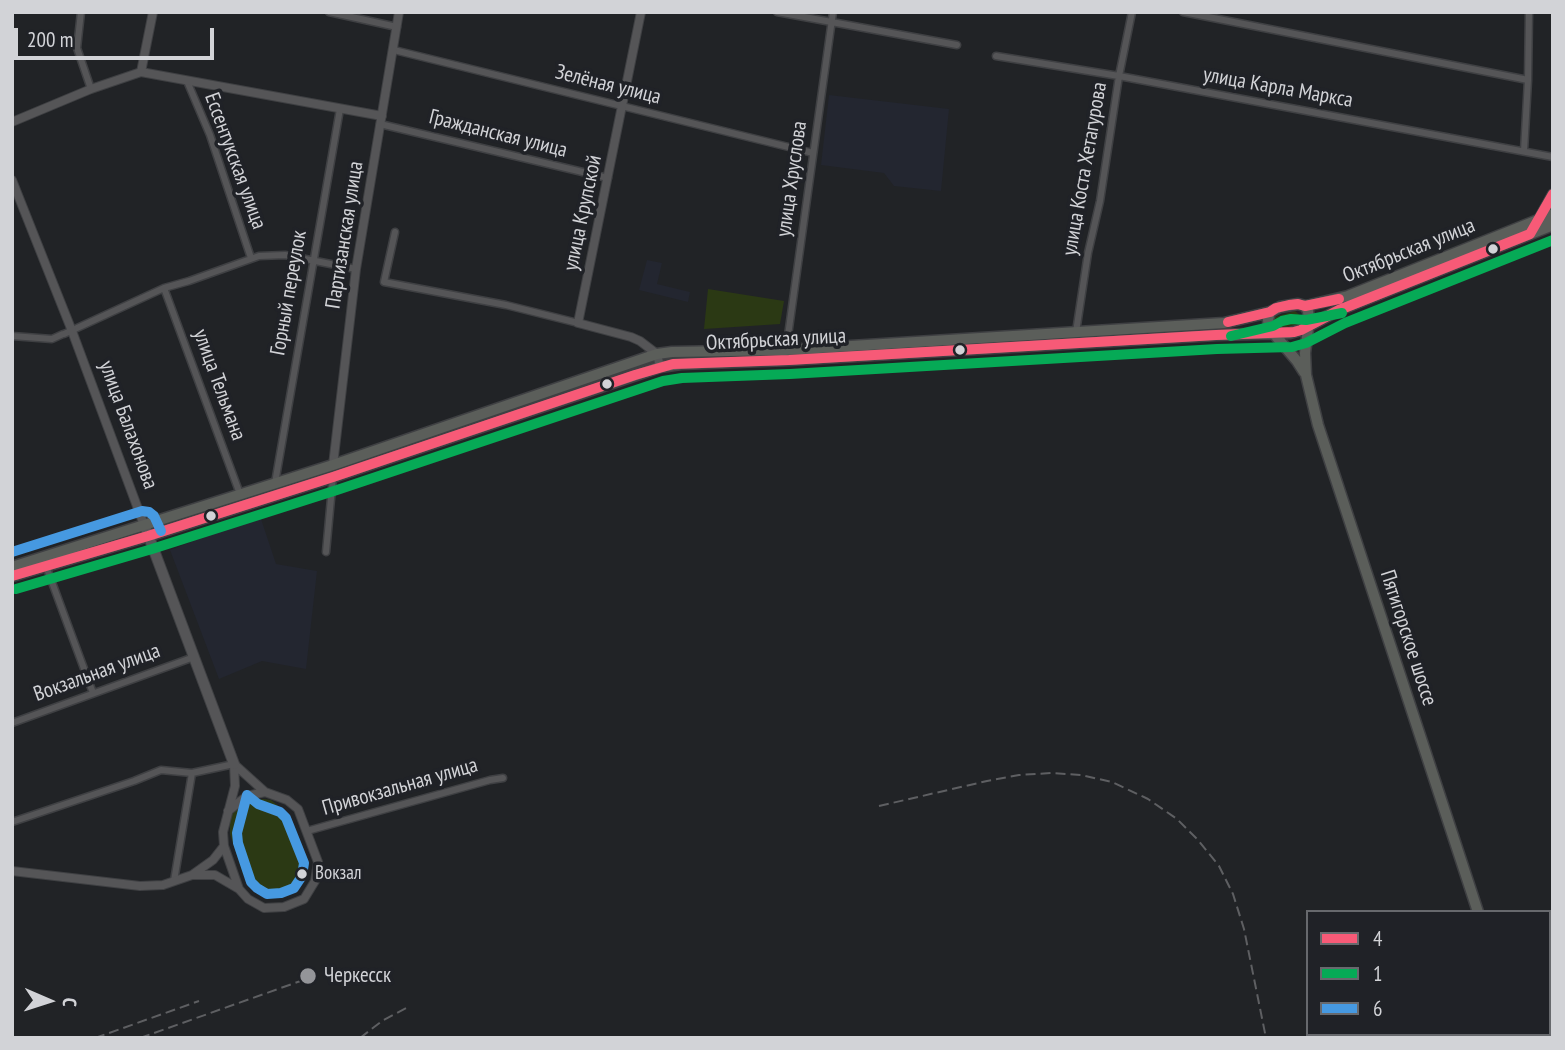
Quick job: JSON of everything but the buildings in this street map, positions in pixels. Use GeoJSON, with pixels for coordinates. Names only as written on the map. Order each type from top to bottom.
{"type":"FeatureCollection","features":[{"type":"Feature","properties":{"kind":"main road"},"geometry":{"type":"LineString","coordinates":[[1530,234],[1553,194]]}},
{"type":"Feature","properties":{"kind":"main road","name":"Октябрьская улица"},"geometry":{"type":"LineString","coordinates":[[12,567],[146,531],[275,483],[333,471],[657,354],[786,350],[1224,323],[1280,307],[1294,304],[1305,306],[1348,296],[1553,214]]}},
{"type":"Feature","properties":{"kind":"main road","name":"Октябрьская улица"},"geometry":{"type":"LineString","coordinates":[[12,576],[660,367],[1294,332],[1339,310],[1553,225]]}},
{"type":"Feature","properties":{"kind":"main road","name":"Пятигорское шоссе"},"geometry":{"type":"LineString","coordinates":[[1305,306],[1309,316],[1306,375],[1318,425],[1477,910]]}},
{"type":"Feature","properties":{"kind":"main road","name":"Пятигорское шоссе"},"geometry":{"type":"LineString","coordinates":[[1270,312],[1268,324],[1271,330],[1306,375]]}},
{"type":"Feature","properties":{"kind":"main road","name":"улица Балахонова"},"geometry":{"type":"LineString","coordinates":[[146,531],[234,764]]}},
{"type":"Feature","properties":{"kind":"street"},"geometry":{"type":"LineString","coordinates":[[81,12],[77,48],[91,89]]}},
{"type":"Feature","properties":{"kind":"street"},"geometry":{"type":"LineString","coordinates":[[12,122],[91,89],[141,72],[153,12]]}},
{"type":"Feature","properties":{"kind":"street"},"geometry":{"type":"LineString","coordinates":[[329,12],[397,27]]}},
{"type":"Feature","properties":{"kind":"street","name":"Партизанская улица"},"geometry":{"type":"LineString","coordinates":[[326,552],[356,269],[399,12]]}},
{"type":"Feature","properties":{"kind":"street","name":"улица Крупской"},"geometry":{"type":"LineString","coordinates":[[578,323],[641,12]]}},
{"type":"Feature","properties":{"kind":"street"},"geometry":{"type":"LineString","coordinates":[[777,12],[957,45]]}},
{"type":"Feature","properties":{"kind":"street","name":"улица Хруслова"},"geometry":{"type":"LineString","coordinates":[[786,350],[833,12]]}},
{"type":"Feature","properties":{"kind":"street","name":"улица Коста Хетагурова"},"geometry":{"type":"LineString","coordinates":[[1076,332],[1132,12]]}},
{"type":"Feature","properties":{"kind":"street"},"geometry":{"type":"LineString","coordinates":[[1183,12],[1528,80]]}},
{"type":"Feature","properties":{"kind":"street"},"geometry":{"type":"LineString","coordinates":[[1524,151],[1529,12]]}},
{"type":"Feature","properties":{"kind":"street","name":"Зелёная улица"},"geometry":{"type":"LineString","coordinates":[[394,50],[813,153]]}},
{"type":"Feature","properties":{"kind":"street","name":"улица Карла Маркса"},"geometry":{"type":"LineString","coordinates":[[996,55],[1553,157]]}},
{"type":"Feature","properties":{"kind":"street","name":"Ессентукская улица"},"geometry":{"type":"LineString","coordinates":[[141,72],[187,81],[210,135],[251,258]]}},
{"type":"Feature","properties":{"kind":"street","name":"Гражданская улица"},"geometry":{"type":"LineString","coordinates":[[187,81],[340,109],[608,178]]}},
{"type":"Feature","properties":{"kind":"street","name":"Горный переулок"},"geometry":{"type":"LineString","coordinates":[[275,483],[340,109]]}},
{"type":"Feature","properties":{"kind":"street","name":"улица Балахонова"},"geometry":{"type":"LineString","coordinates":[[12,180],[66,333],[146,531]]}},
{"type":"Feature","properties":{"kind":"street"},"geometry":{"type":"LineString","coordinates":[[395,232],[384,282],[506,305],[631,337],[657,354],[660,367]]}},
{"type":"Feature","properties":{"kind":"street"},"geometry":{"type":"LineString","coordinates":[[12,336],[52,339],[164,288],[260,256],[285,255],[356,269]]}},
{"type":"Feature","properties":{"kind":"street","name":"улица Тельмана"},"geometry":{"type":"LineString","coordinates":[[164,288],[240,494]]}},
{"type":"Feature","properties":{"kind":"street"},"geometry":{"type":"LineString","coordinates":[[46,566],[93,693]]}},
{"type":"Feature","properties":{"kind":"street","name":"Вокзальная улица"},"geometry":{"type":"LineString","coordinates":[[12,723],[194,657]]}},
{"type":"Feature","properties":{"kind":"street"},"geometry":{"type":"LineString","coordinates":[[12,822],[161,770],[192,773],[234,764]]}},
{"type":"Feature","properties":{"kind":"street","name":"улица Балахонова"},"geometry":{"type":"LineString","coordinates":[[234,764],[265,792],[287,800],[298,809],[318,862],[315,881],[304,899],[284,908],[264,908],[248,899],[239,889],[224,846],[223,832],[235,786],[234,764]]}},
{"type":"Feature","properties":{"kind":"street"},"geometry":{"type":"LineString","coordinates":[[174,881],[192,773]]}},
{"type":"Feature","properties":{"kind":"street","name":"Привокзальная улица"},"geometry":{"type":"LineString","coordinates":[[307,831],[503,778]]}},
{"type":"Feature","properties":{"kind":"street"},"geometry":{"type":"LineString","coordinates":[[227,811],[247,796],[265,792]]}},
{"type":"Feature","properties":{"kind":"street"},"geometry":{"type":"LineString","coordinates":[[12,871],[140,886],[163,885],[192,875],[213,860],[224,846]]}},
{"type":"Feature","properties":{"kind":"street"},"geometry":{"type":"LineString","coordinates":[[192,875],[215,875],[239,889]]}},
{"type":"Feature","properties":{"kind":"shaded area"},"geometry":{"type":"Polygon","coordinates":[[[829,95],[949,109],[941,191],[894,186],[884,173],[821,165],[829,95]]]}},
{"type":"Feature","properties":{"kind":"shaded area"},"geometry":{"type":"Polygon","coordinates":[[[647,260],[662,263],[657,284],[690,292],[688,302],[639,290],[647,260]]]}},
{"type":"Feature","properties":{"kind":"shaded area"},"geometry":{"type":"Polygon","coordinates":[[[260,516],[276,564],[317,571],[306,669],[262,661],[219,679],[170,550],[260,516]]]}},
{"type":"Feature","properties":{"kind":"green space"},"geometry":{"type":"Polygon","coordinates":[[[708,289],[784,301],[780,324],[704,329],[708,289]]]}},
{"type":"Feature","properties":{"kind":"green space"},"geometry":{"type":"Polygon","coordinates":[[[1295,311],[1302,319],[1298,324],[1280,329],[1273,325],[1275,317],[1295,311]]]}},
{"type":"Feature","properties":{"kind":"green space"},"geometry":{"type":"Polygon","coordinates":[[[263,799],[271,800],[282,809],[301,867],[298,885],[289,892],[263,893],[251,886],[243,874],[230,834],[230,822],[236,807],[263,799]]]}},
{"type":"Feature","properties":{"kind":"railway"},"geometry":{"type":"LineString","coordinates":[[879,806],[987,781],[1052,773],[1081,775],[1112,782],[1148,799],[1177,819],[1198,840],[1219,866],[1233,894],[1244,929],[1266,1038]]}},
{"type":"Feature","properties":{"kind":"railway"},"geometry":{"type":"LineString","coordinates":[[140,1038],[309,978]]}},
{"type":"Feature","properties":{"kind":"railway"},"geometry":{"type":"LineString","coordinates":[[95,1038],[199,1001]]}},
{"type":"Feature","properties":{"kind":"railway"},"geometry":{"type":"LineString","coordinates":[[360,1038],[382,1021],[410,1006]]}},
{"type":"Feature","properties":{"kind":"transit line","name":"4"},"geometry":{"type":"LineString","coordinates":[[12,576],[333,477],[673,364],[1294,332],[1339,310],[1530,234],[1553,194]]}},
{"type":"Feature","properties":{"kind":"transit line","name":"1"},"geometry":{"type":"LineString","coordinates":[[16,589],[337,490],[663,381],[1292,347],[1306,343],[1345,323],[1553,240]]}},
{"type":"Feature","properties":{"kind":"transit line","name":"4"},"geometry":{"type":"LineString","coordinates":[[1228,322],[1289,305],[1305,306],[1339,299]]}},
{"type":"Feature","properties":{"kind":"transit line","name":"1"},"geometry":{"type":"LineString","coordinates":[[1231,336],[1291,319],[1306,320],[1342,313]]}},
{"type":"Feature","properties":{"kind":"transit line","name":"6"},"geometry":{"type":"LineString","coordinates":[[12,552],[142,511],[154,516],[161,531]]}},
{"type":"Feature","properties":{"kind":"transit line","name":"6"},"geometry":{"type":"LineString","coordinates":[[247,795],[258,804],[280,812],[286,818],[304,863],[302,876],[294,888],[267,894],[251,882],[237,833],[247,795]]}},
{"type":"Feature","properties":{"kind":"place","name":"Вокзал"},"geometry":{"type":"Point","coordinates":[302,874]}},
{"type":"Feature","properties":{"kind":"place","name":"Черкесск"},"geometry":{"type":"Point","coordinates":[308,976]}}]}
